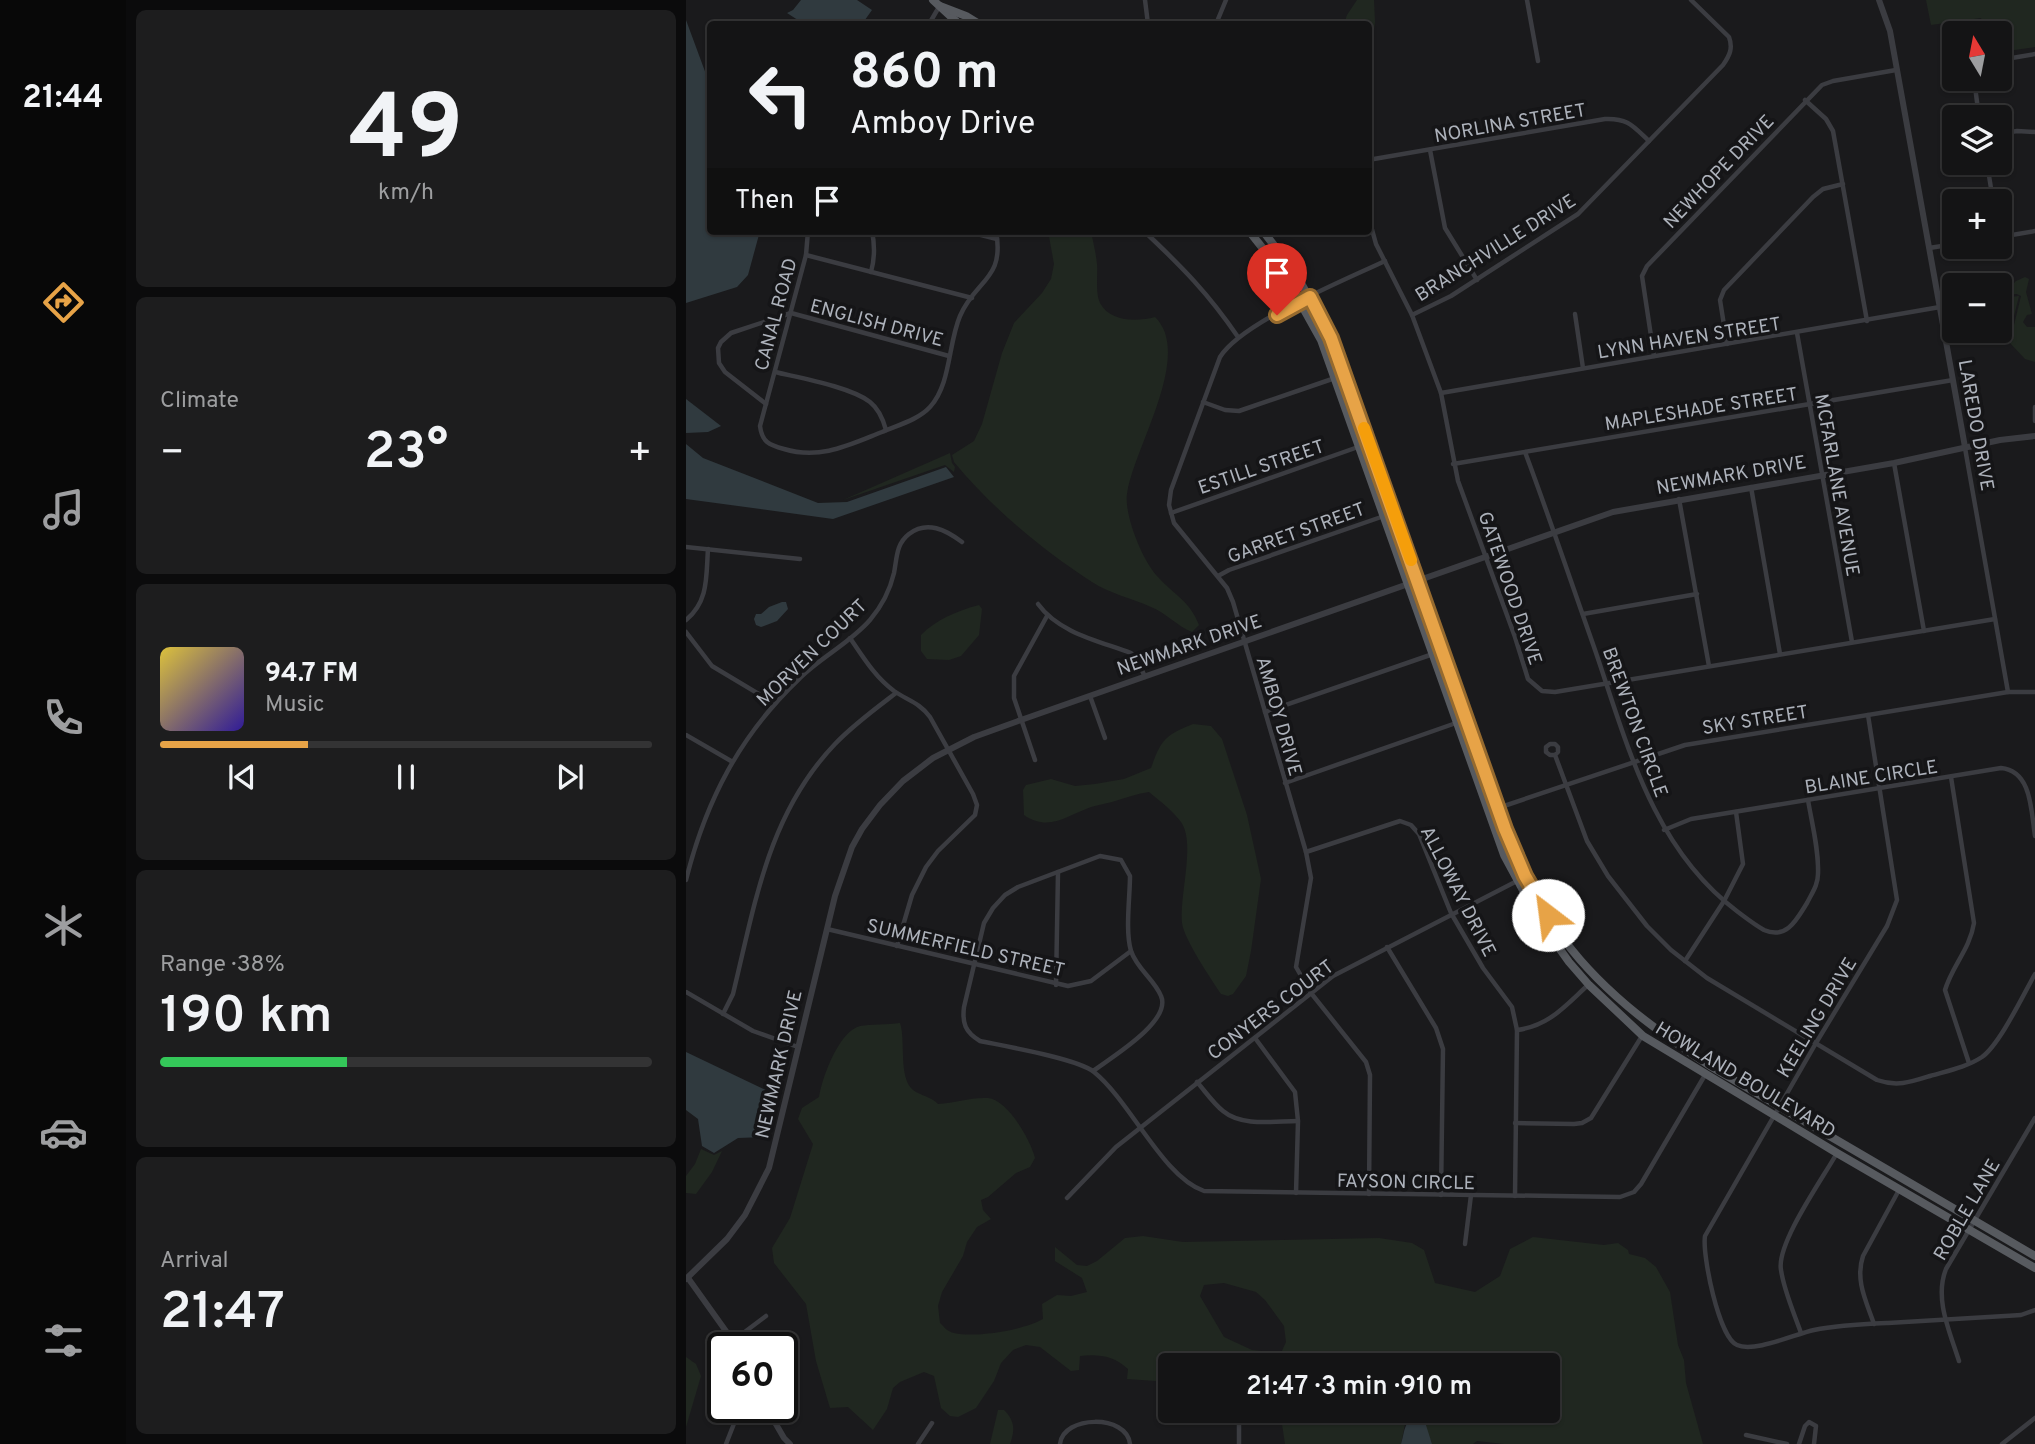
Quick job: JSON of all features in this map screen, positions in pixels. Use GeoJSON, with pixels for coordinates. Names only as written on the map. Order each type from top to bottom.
{"type":"FeatureCollection","features":[{"type":"Feature","properties":{"kind":"main road"},"geometry":{"type":"LineString","coordinates":[[937,3],[956,21]]}},
{"type":"Feature","properties":{"kind":"main road"},"geometry":{"type":"LineString","coordinates":[[937,3],[974,21]]}},
{"type":"Feature","properties":{"kind":"main road","name":"HOWLAND BOULEVARD"},"geometry":{"type":"LineString","coordinates":[[1253,235],[1301,301],[1316,330],[1336,378],[1488,811],[1517,881],[1539,920],[1589,985],[1642,1035],[1705,1075],[2035,1268]]}},
{"type":"Feature","properties":{"kind":"main road","name":"HOWLAND BOULEVARD"},"geometry":{"type":"LineString","coordinates":[[1266,235],[1310,297],[1331,338],[1497,808],[1525,876],[1558,932],[1597,978],[1662,1035],[1710,1066],[2035,1256]]}},
{"type":"Feature","properties":{"kind":"main road"},"geometry":{"type":"LineString","coordinates":[[1629,1023],[1644,1021]]}},
{"type":"Feature","properties":{"kind":"main road"},"geometry":{"type":"LineString","coordinates":[[1642,1035],[1662,1035]]}},
{"type":"Feature","properties":{"kind":"street"},"geometry":{"type":"LineString","coordinates":[[1145,0],[1148,21]]}},
{"type":"Feature","properties":{"kind":"street"},"geometry":{"type":"LineString","coordinates":[[1217,21],[1226,0]]}},
{"type":"Feature","properties":{"kind":"street"},"geometry":{"type":"LineString","coordinates":[[1527,0],[1538,61]]}},
{"type":"Feature","properties":{"kind":"street","name":"BRANCHVILLE DRIVE"},"geometry":{"type":"LineString","coordinates":[[1412,315],[1477,280],[1578,214],[1723,65],[1730,55],[1732,44],[1729,37],[1691,0]]}},
{"type":"Feature","properties":{"kind":"street","name":"LAREDO DRIVE"},"geometry":{"type":"LineString","coordinates":[[1879,0],[1890,31],[2008,692]]}},
{"type":"Feature","properties":{"kind":"street"},"geometry":{"type":"LineString","coordinates":[[930,21],[937,3]]}},
{"type":"Feature","properties":{"kind":"street"},"geometry":{"type":"LineString","coordinates":[[2012,58],[2035,54]]}},
{"type":"Feature","properties":{"kind":"street","name":"NEWHOPE DRIVE"},"geometry":{"type":"LineString","coordinates":[[1654,356],[1642,276],[1647,266],[1822,85],[1833,80],[1896,70]]}},
{"type":"Feature","properties":{"kind":"street"},"geometry":{"type":"LineString","coordinates":[[1805,100],[1826,119],[1833,131],[1867,321]]}},
{"type":"Feature","properties":{"kind":"street","name":"NORLINA STREET"},"geometry":{"type":"LineString","coordinates":[[1372,159],[1612,119],[1628,122],[1649,141]]}},
{"type":"Feature","properties":{"kind":"street"},"geometry":{"type":"LineString","coordinates":[[2012,132],[2035,132]]}},
{"type":"Feature","properties":{"kind":"street"},"geometry":{"type":"LineString","coordinates":[[1430,150],[1445,228],[1477,280]]}},
{"type":"Feature","properties":{"kind":"street"},"geometry":{"type":"LineString","coordinates":[[1727,344],[1720,300],[1724,290],[1813,197],[1823,189],[1843,184]]}},
{"type":"Feature","properties":{"kind":"street","name":"GATEWOOD DRIVE"},"geometry":{"type":"LineString","coordinates":[[1372,230],[1376,244],[1412,315],[1441,393],[1453,464],[1528,679],[1534,686],[1542,691],[1555,692],[1995,619]]}},
{"type":"Feature","properties":{"kind":"street"},"geometry":{"type":"LineString","coordinates":[[2012,235],[2035,231]]}},
{"type":"Feature","properties":{"kind":"street","name":"CANAL ROAD"},"geometry":{"type":"LineString","coordinates":[[808,235],[806,255],[760,426],[761,435],[769,445],[816,454],[837,450],[886,430],[912,419],[930,407],[939,394],[960,315],[994,269],[998,259],[998,239]]}},
{"type":"Feature","properties":{"kind":"street"},"geometry":{"type":"LineString","coordinates":[[871,272],[875,245],[873,235]]}},
{"type":"Feature","properties":{"kind":"street"},"geometry":{"type":"LineString","coordinates":[[982,235],[998,239],[997,235]]}},
{"type":"Feature","properties":{"kind":"street"},"geometry":{"type":"LineString","coordinates":[[1149,235],[1202,287],[1238,337]]}},
{"type":"Feature","properties":{"kind":"street"},"geometry":{"type":"LineString","coordinates":[[1929,248],[1942,246]]}},
{"type":"Feature","properties":{"kind":"street"},"geometry":{"type":"LineString","coordinates":[[806,255],[972,298]]}},
{"type":"Feature","properties":{"kind":"street"},"geometry":{"type":"LineString","coordinates":[[1171,513],[1171,489],[1220,357],[1227,346],[1301,301],[1385,261]]}},
{"type":"Feature","properties":{"kind":"street","name":"LYNN HAVEN STREET"},"geometry":{"type":"LineString","coordinates":[[1441,393],[1940,307]]}},
{"type":"Feature","properties":{"kind":"street","name":"ENGLISH DRIVE"},"geometry":{"type":"LineString","coordinates":[[766,404],[725,372],[719,363],[718,348],[732,332],[791,313],[949,356]]}},
{"type":"Feature","properties":{"kind":"street"},"geometry":{"type":"LineString","coordinates":[[1575,314],[1583,368]]}},
{"type":"Feature","properties":{"kind":"street","name":"MCFARLANE AVENUE"},"geometry":{"type":"LineString","coordinates":[[1797,333],[1852,642]]}},
{"type":"Feature","properties":{"kind":"street"},"geometry":{"type":"LineString","coordinates":[[775,372],[858,394],[878,410],[886,430]]}},
{"type":"Feature","properties":{"kind":"street"},"geometry":{"type":"LineString","coordinates":[[1203,402],[1225,410],[1239,411],[1336,378]]}},
{"type":"Feature","properties":{"kind":"street","name":"MAPLESHADE STREET"},"geometry":{"type":"LineString","coordinates":[[1453,464],[1954,380]]}},
{"type":"Feature","properties":{"kind":"street"},"geometry":{"type":"LineString","coordinates":[[2035,407],[2035,421]]}},
{"type":"Feature","properties":{"kind":"street","name":"NEWMARK DRIVE"},"geometry":{"type":"LineString","coordinates":[[687,1277],[727,1239],[745,1215],[769,1168],[827,928],[852,847],[862,829],[903,781],[949,748],[1021,720],[1613,512],[2035,436]]}},
{"type":"Feature","properties":{"kind":"street","name":"ESTILL STREET"},"geometry":{"type":"LineString","coordinates":[[1171,513],[1360,446]]}},
{"type":"Feature","properties":{"kind":"street","name":"BREWTON CIRCLE"},"geometry":{"type":"LineString","coordinates":[[1525,452],[1633,761],[1664,830],[1691,866],[1724,901],[1761,929],[1772,933],[1791,927],[1817,884],[1818,861],[1808,800]]}},
{"type":"Feature","properties":{"kind":"street"},"geometry":{"type":"LineString","coordinates":[[1894,463],[1924,631]]}},
{"type":"Feature","properties":{"kind":"street"},"geometry":{"type":"LineString","coordinates":[[1751,487],[1780,654]]}},
{"type":"Feature","properties":{"kind":"street"},"geometry":{"type":"LineString","coordinates":[[1679,499],[1709,666]]}},
{"type":"Feature","properties":{"kind":"street","name":"AMBOY DRIVE"},"geometry":{"type":"LineString","coordinates":[[1171,513],[1178,530],[1227,588],[1306,852],[1311,878],[1296,967],[1311,993],[1366,1062],[1370,1075],[1369,1194]]}},
{"type":"Feature","properties":{"kind":"street","name":"GARRET STREET"},"geometry":{"type":"LineString","coordinates":[[1218,576],[1384,516]]}},
{"type":"Feature","properties":{"kind":"street","name":"MORVEN COURT"},"geometry":{"type":"LineString","coordinates":[[686,880],[694,849],[732,761],[774,703],[801,676],[870,621],[880,607],[893,574],[898,549],[910,533],[922,528],[942,529],[962,542]]}},
{"type":"Feature","properties":{"kind":"street"},"geometry":{"type":"LineString","coordinates":[[686,547],[800,559]]}},
{"type":"Feature","properties":{"kind":"street"},"geometry":{"type":"LineString","coordinates":[[686,620],[703,601],[708,549]]}},
{"type":"Feature","properties":{"kind":"street"},"geometry":{"type":"LineString","coordinates":[[1583,614],[1697,594]]}},
{"type":"Feature","properties":{"kind":"street"},"geometry":{"type":"LineString","coordinates":[[1038,604],[1047,615],[1068,629],[1131,653],[1138,659],[1145,677]]}},
{"type":"Feature","properties":{"kind":"street"},"geometry":{"type":"LineString","coordinates":[[1035,760],[1014,698],[1014,676],[1047,615]]}},
{"type":"Feature","properties":{"kind":"street"},"geometry":{"type":"LineString","coordinates":[[686,632],[712,666],[774,703]]}},
{"type":"Feature","properties":{"kind":"street"},"geometry":{"type":"LineString","coordinates":[[850,638],[877,675],[896,693],[922,707],[949,748],[977,805],[975,815],[938,851],[926,867],[912,895],[897,946]]}},
{"type":"Feature","properties":{"kind":"street"},"geometry":{"type":"LineString","coordinates":[[1265,712],[1433,654]]}},
{"type":"Feature","properties":{"kind":"street","name":"SKY STREET"},"geometry":{"type":"LineString","coordinates":[[1488,811],[1685,745],[2008,692],[2035,692]]}},
{"type":"Feature","properties":{"kind":"street"},"geometry":{"type":"LineString","coordinates":[[723,1014],[733,994],[765,861],[787,813],[805,781],[835,744],[896,693]]}},
{"type":"Feature","properties":{"kind":"street"},"geometry":{"type":"LineString","coordinates":[[1090,696],[1105,738]]}},
{"type":"Feature","properties":{"kind":"street","name":"KEELING DRIVE"},"geometry":{"type":"LineString","coordinates":[[1868,715],[1897,900],[1887,926],[1710,1223],[1703,1249],[1723,1326],[1733,1343],[1746,1348],[1816,1329],[2021,1315],[2035,1310]]}},
{"type":"Feature","properties":{"kind":"street"},"geometry":{"type":"LineString","coordinates":[[1285,783],[1457,723]]}},
{"type":"Feature","properties":{"kind":"street"},"geometry":{"type":"LineString","coordinates":[[686,735],[732,761]]}},
{"type":"Feature","properties":{"kind":"street"},"geometry":{"type":"LineString","coordinates":[[1555,755],[1587,841],[1608,876],[1647,926],[1707,978],[1877,1080],[1892,1085],[1907,1084],[1983,1056],[1994,1044],[2035,974]]}},
{"type":"Feature","properties":{"kind":"street","name":"BLAINE CIRCLE"},"geometry":{"type":"LineString","coordinates":[[1664,830],[1691,819],[2001,768],[2010,769],[2020,775],[2025,783],[2034,818],[2035,836]]}},
{"type":"Feature","properties":{"kind":"street"},"geometry":{"type":"LineString","coordinates":[[1951,777],[1974,923],[1972,939],[1948,979],[1945,990],[1969,1063]]}},
{"type":"Feature","properties":{"kind":"street"},"geometry":{"type":"LineString","coordinates":[[1685,961],[1724,901],[1743,864],[1736,812]]}},
{"type":"Feature","properties":{"kind":"street","name":"ALLOWAY DRIVE"},"geometry":{"type":"LineString","coordinates":[[1306,852],[1400,821],[1411,825],[1419,834],[1451,914],[1482,968],[1513,1007],[1517,1030],[1515,1196]]}},
{"type":"Feature","properties":{"kind":"street"},"geometry":{"type":"LineString","coordinates":[[1100,856],[1121,860],[1130,876],[1131,951],[1161,997],[1163,1006],[1159,1017],[1150,1027],[1094,1071],[1072,1062],[980,1041],[969,1034],[963,1020],[985,923],[993,908],[1017,887],[1100,856]]}},
{"type":"Feature","properties":{"kind":"street"},"geometry":{"type":"LineString","coordinates":[[1056,985],[1058,872]]}},
{"type":"Feature","properties":{"kind":"street","name":"CONYERS COURT"},"geometry":{"type":"LineString","coordinates":[[1067,1198],[1116,1146],[1333,976],[1517,881]]}},
{"type":"Feature","properties":{"kind":"street","name":"SUMMERFIELD STREET"},"geometry":{"type":"LineString","coordinates":[[827,928],[1056,985],[1077,985],[1091,981],[1131,951]]}},
{"type":"Feature","properties":{"kind":"street"},"geometry":{"type":"LineString","coordinates":[[1387,947],[1436,1028],[1443,1049],[1441,1195]]}},
{"type":"Feature","properties":{"kind":"street"},"geometry":{"type":"LineString","coordinates":[[1517,1030],[1546,1022],[1589,985]]}},
{"type":"Feature","properties":{"kind":"street"},"geometry":{"type":"LineString","coordinates":[[686,992],[753,1031],[798,1047]]}},
{"type":"Feature","properties":{"kind":"street"},"geometry":{"type":"LineString","coordinates":[[1515,1122],[1574,1124],[1591,1118],[1642,1035]]}},
{"type":"Feature","properties":{"kind":"street"},"geometry":{"type":"LineString","coordinates":[[1255,1038],[1295,1092],[1298,1121],[1296,1193]]}},
{"type":"Feature","properties":{"kind":"street","name":"FAYSON CIRCLE"},"geometry":{"type":"LineString","coordinates":[[1094,1071],[1181,1179],[1192,1187],[1217,1193],[1620,1197],[1634,1192],[1641,1184],[1705,1075]]}},
{"type":"Feature","properties":{"kind":"street"},"geometry":{"type":"LineString","coordinates":[[1197,1082],[1230,1116],[1250,1121],[1298,1121]]}},
{"type":"Feature","properties":{"kind":"street","name":"ROBLE LANE"},"geometry":{"type":"LineString","coordinates":[[1959,1361],[1940,1293],[1941,1282],[2035,1118]]}},
{"type":"Feature","properties":{"kind":"street"},"geometry":{"type":"LineString","coordinates":[[1801,1333],[1780,1269],[1781,1257],[1787,1239],[1838,1153]]}},
{"type":"Feature","properties":{"kind":"street"},"geometry":{"type":"LineString","coordinates":[[1874,1324],[1859,1278],[1859,1267],[1899,1189]]}},
{"type":"Feature","properties":{"kind":"street"},"geometry":{"type":"LineString","coordinates":[[1465,1244],[1471,1195]]}},
{"type":"Feature","properties":{"kind":"street"},"geometry":{"type":"LineString","coordinates":[[687,1277],[727,1332]]}},
{"type":"Feature","properties":{"kind":"street"},"geometry":{"type":"LineString","coordinates":[[749,1332],[766,1316]]}},
{"type":"Feature","properties":{"kind":"street"},"geometry":{"type":"LineString","coordinates":[[2002,1444],[2035,1418]]}},
{"type":"Feature","properties":{"kind":"street"},"geometry":{"type":"LineString","coordinates":[[1060,1444],[1060,1438],[1076,1424],[1111,1422],[1123,1429],[1130,1439],[1130,1444]]}},
{"type":"Feature","properties":{"kind":"street"},"geometry":{"type":"LineString","coordinates":[[1799,1444],[1809,1422],[1816,1426],[1814,1444]]}},
{"type":"Feature","properties":{"kind":"street"},"geometry":{"type":"LineString","coordinates":[[726,1444],[734,1423]]}},
{"type":"Feature","properties":{"kind":"street"},"geometry":{"type":"LineString","coordinates":[[775,1423],[790,1444]]}},
{"type":"Feature","properties":{"kind":"street"},"geometry":{"type":"LineString","coordinates":[[918,1444],[932,1423]]}},
{"type":"Feature","properties":{"kind":"street"},"geometry":{"type":"LineString","coordinates":[[1239,1423],[1239,1444]]}},
{"type":"Feature","properties":{"kind":"street"},"geometry":{"type":"LineString","coordinates":[[1746,1435],[1787,1444]]}},
{"type":"Feature","properties":{"kind":"shaded area"},"geometry":{"type":"Polygon","coordinates":[[[801,0],[857,0],[872,10],[864,21],[799,21],[787,13],[801,0]]]}},
{"type":"Feature","properties":{"kind":"shaded area"},"geometry":{"type":"Polygon","coordinates":[[[1357,0],[1374,0],[1372,42],[1372,21],[1345,21],[1357,0]]]}},
{"type":"Feature","properties":{"kind":"shaded area"},"geometry":{"type":"Polygon","coordinates":[[[1926,0],[2035,0],[2035,47],[2012,50],[2012,21],[1982,21],[1981,18],[1942,21],[1942,23],[1931,25],[1926,0]]]}},
{"type":"Feature","properties":{"kind":"shaded area"},"geometry":{"type":"Polygon","coordinates":[[[686,20],[707,77],[707,235],[759,235],[748,275],[737,287],[686,303],[686,20]]]}},
{"type":"Feature","properties":{"kind":"shaded area"},"geometry":{"type":"Polygon","coordinates":[[[1049,235],[1092,235],[1097,264],[1098,294],[1104,309],[1124,319],[1155,317],[1165,334],[1168,354],[1165,378],[1132,475],[1127,503],[1128,514],[1146,561],[1195,617],[1199,625],[1192,632],[1144,604],[1106,590],[1073,569],[1036,542],[1001,511],[954,462],[952,455],[974,441],[982,424],[1002,353],[1014,323],[1042,293],[1051,279],[1054,264],[1049,235]]]}},
{"type":"Feature","properties":{"kind":"shaded area"},"geometry":{"type":"Polygon","coordinates":[[[2025,277],[2029,279],[2026,292],[2032,314],[2027,315],[2023,322],[2027,327],[2035,327],[2035,362],[2025,359],[2010,343],[2021,296],[2012,294],[2012,285],[2025,277]]]}},
{"type":"Feature","properties":{"kind":"shaded area"},"geometry":{"type":"Polygon","coordinates":[[[2019,296],[2012,324],[2012,297],[2019,296]]]}},
{"type":"Feature","properties":{"kind":"shaded area"},"geometry":{"type":"Polygon","coordinates":[[[686,399],[721,426],[708,432],[686,433],[686,399]]]}},
{"type":"Feature","properties":{"kind":"shaded area"},"geometry":{"type":"Polygon","coordinates":[[[686,444],[703,458],[818,503],[847,502],[946,467],[954,477],[833,519],[686,499],[686,444]]]}},
{"type":"Feature","properties":{"kind":"shaded area"},"geometry":{"type":"Polygon","coordinates":[[[950,453],[954,472],[945,465],[843,500],[950,453]]]}},
{"type":"Feature","properties":{"kind":"shaded area"},"geometry":{"type":"Polygon","coordinates":[[[786,602],[788,609],[777,621],[761,627],[756,625],[756,614],[786,602]]]}},
{"type":"Feature","properties":{"kind":"shaded area"},"geometry":{"type":"Polygon","coordinates":[[[979,605],[982,609],[979,635],[961,656],[949,660],[927,659],[921,651],[921,635],[948,616],[979,605]]]}},
{"type":"Feature","properties":{"kind":"shaded area"},"geometry":{"type":"Polygon","coordinates":[[[1193,724],[1211,726],[1222,739],[1247,815],[1261,879],[1246,976],[1233,994],[1228,996],[1221,994],[1198,959],[1184,930],[1182,912],[1187,843],[1181,822],[1166,806],[1149,792],[1091,807],[1058,821],[1042,822],[1024,815],[1023,790],[1026,785],[1051,779],[1075,786],[1124,779],[1151,768],[1165,740],[1193,724]]]}},
{"type":"Feature","properties":{"kind":"shaded area"},"geometry":{"type":"Polygon","coordinates":[[[900,1023],[905,1077],[913,1090],[938,1104],[982,1098],[996,1100],[1018,1122],[1035,1158],[1030,1167],[1016,1173],[981,1200],[983,1210],[991,1219],[977,1227],[967,1242],[963,1256],[942,1292],[938,1306],[940,1323],[950,1332],[986,1334],[1024,1327],[1043,1319],[1042,1304],[1057,1295],[1071,1296],[1087,1292],[1082,1278],[1055,1261],[1055,1247],[1077,1265],[1087,1266],[1125,1238],[1143,1236],[1183,1242],[1379,1238],[1412,1243],[1424,1250],[1435,1283],[1475,1292],[1500,1276],[1510,1249],[1533,1237],[1604,1245],[1618,1243],[1628,1250],[1629,1254],[1645,1258],[1656,1267],[1670,1292],[1686,1383],[1703,1444],[1504,1444],[1477,1441],[1473,1444],[1432,1444],[1431,1440],[1405,1424],[1401,1444],[1285,1444],[1282,1423],[1560,1423],[1560,1353],[1281,1353],[1158,1353],[1158,1381],[1127,1379],[1128,1369],[1117,1361],[1100,1356],[1080,1356],[1079,1370],[1071,1371],[1040,1347],[1026,1345],[1013,1350],[1001,1363],[994,1381],[976,1408],[958,1417],[950,1416],[941,1408],[934,1376],[924,1372],[900,1382],[893,1388],[887,1409],[873,1430],[848,1407],[830,1408],[816,1361],[806,1304],[774,1263],[772,1248],[790,1218],[813,1144],[798,1119],[802,1108],[819,1097],[833,1056],[845,1037],[852,1030],[864,1025],[900,1023]],[[1224,1283],[1204,1285],[1200,1296],[1224,1337],[1252,1350],[1281,1353],[1286,1342],[1284,1326],[1265,1300],[1256,1292],[1224,1283]]]}},
{"type":"Feature","properties":{"kind":"shaded area"},"geometry":{"type":"Polygon","coordinates":[[[686,1052],[772,1093],[777,1110],[766,1137],[738,1138],[714,1153],[702,1146],[698,1119],[686,1110],[686,1052]]]}},
{"type":"Feature","properties":{"kind":"shaded area"},"geometry":{"type":"Polygon","coordinates":[[[701,1149],[714,1155],[722,1151],[712,1172],[696,1194],[686,1193],[686,1176],[701,1149]]]}},
{"type":"Feature","properties":{"kind":"shaded area"},"geometry":{"type":"Polygon","coordinates":[[[686,1357],[696,1364],[701,1376],[686,1427],[686,1357]]]}},
{"type":"Feature","properties":{"kind":"shaded area"},"geometry":{"type":"Polygon","coordinates":[[[998,1410],[1004,1410],[1012,1422],[1010,1444],[990,1444],[998,1410]]]}},
{"type":"Feature","properties":{"kind":"shaded area"},"geometry":{"type":"Polygon","coordinates":[[[1425,1423],[1432,1444],[1401,1444],[1407,1425],[1425,1423]]]}},
{"type":"Feature","properties":{"kind":"slow traffic"},"geometry":{"type":"LineString","coordinates":[[1364,428],[1411,560]]}},
{"type":"Feature","properties":{"kind":"route"},"geometry":{"type":"LineString","coordinates":[[1277,315],[1310,297],[1331,338],[1513,850],[1548,915]]}}]}
